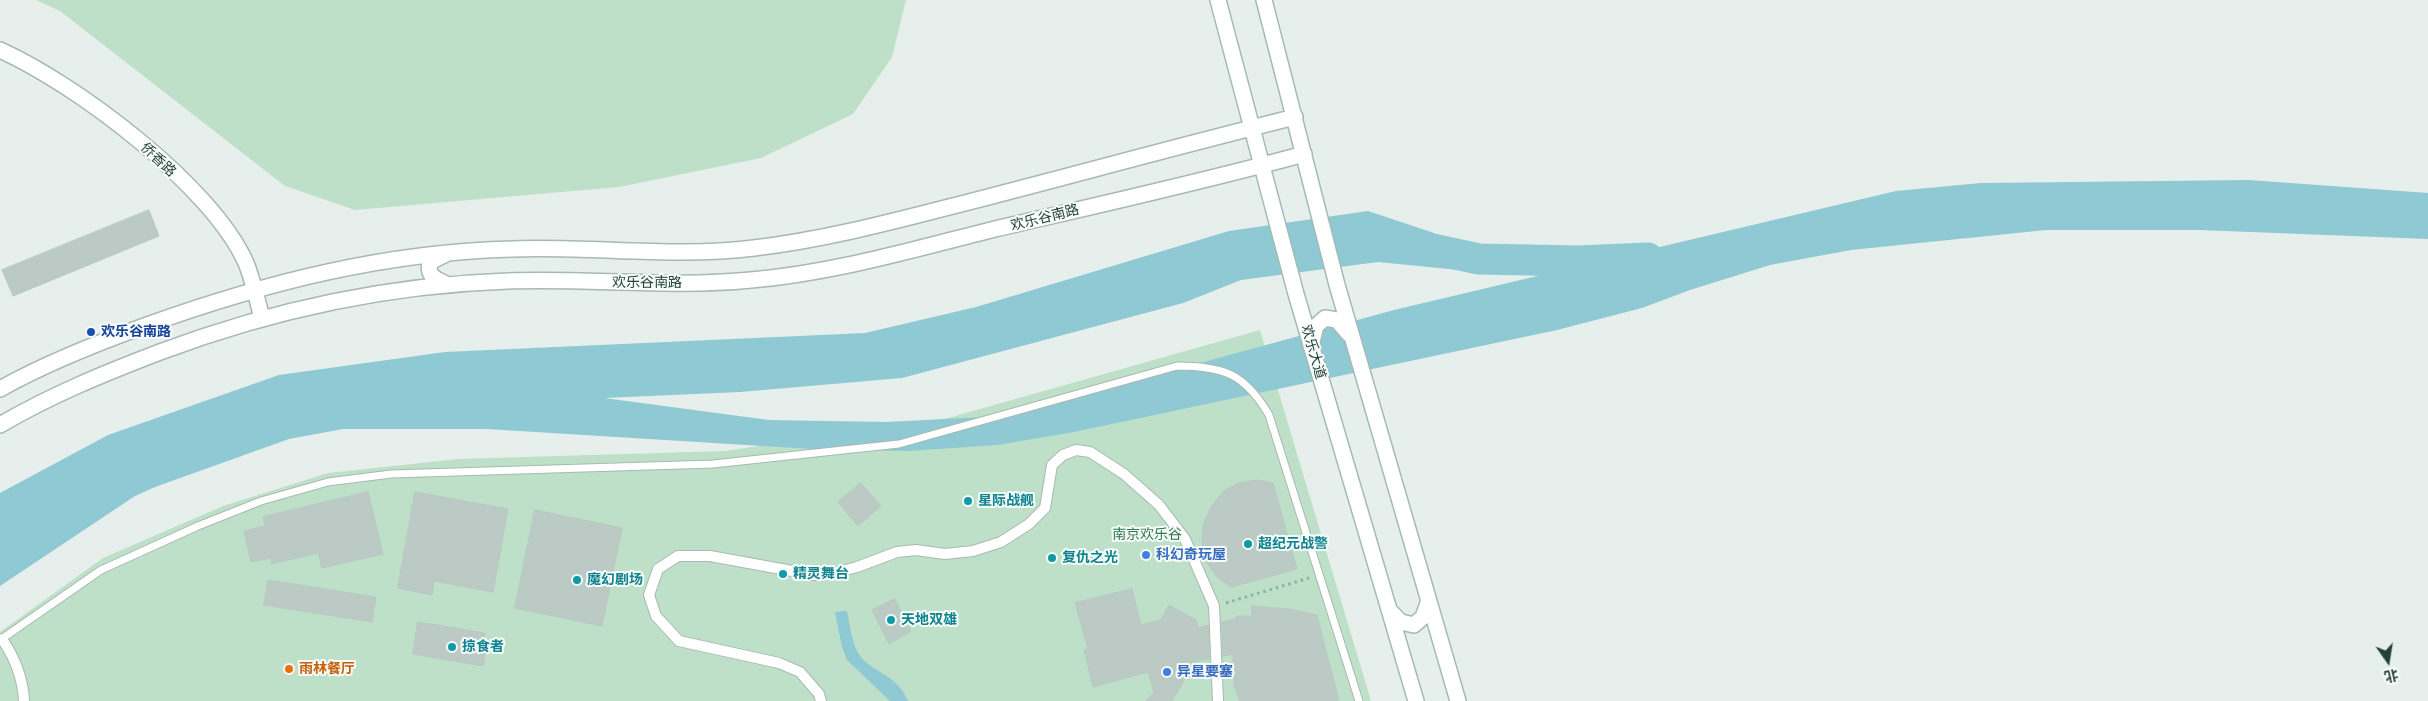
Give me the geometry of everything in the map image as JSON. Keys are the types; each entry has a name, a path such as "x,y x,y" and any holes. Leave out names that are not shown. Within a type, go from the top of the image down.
{"street":[{"name":"欢乐大道","path":"1218,0 1260,166 1296,294 1416,701"},
{"path":"1264,0 1337,285 1458,701"},
{"name":"侨香路","path":"0,50 73,92 121,126 164,164 202,202 233,241 246,263 262,318"},
{"path":"0,389 20,378 105,340 254,289 395,258 514,249 701,251 753,249 874,226 1295,117"},
{"name":"欢乐谷南路","path":"0,425 28,408 113,370 200,337 262,318 392,290 446,284 512,281 697,283 771,278 884,256 1304,154"},
{"path":"446,284 432,276 428,270 430,262 447,253"},
{"path":"1311,346 1316,326 1326,318 1337,320 1352,338"},
{"path":"821,701 819,694 800,672 779,663 678,641 656,616 649,595 658,569 678,556 710,556 814,575 834,573 857,567 897,552 916,550 945,554 973,551 1001,542 1028,524 1044,508 1052,465 1062,455 1076,450 1090,452 1124,474 1159,505 1185,539 1214,606 1218,701"},
{"path":"1389,610 1401,622 1414,625 1423,617 1428,603"},
{"path":"1,640 11,653 20,675 24,701"}],"lane":[{"path":"1,640 101,570 198,526 261,501 328,482 391,474 713,464 899,444 1177,366 1207,366 1233,375 1256,393 1269,415 1359,701"}],"path":[{"path":"1214,606 1319,575"}],"green space":[{"path":"36,0 906,0 892,57 853,114 761,158 619,187 355,210 285,186 60,11"},
{"name":"南京欢乐谷","path":"1260,330 1371,701 0,701 0,632 103,558 223,506 328,473 458,459 725,451 948,418"}],"water":[{"path":"2249,180 2428,193 2428,239 2200,230 2046,230 1851,250 1770,265 1690,290 1642,308 1557,330 1074,432 997,445 909,451 811,449 487,429 343,429 289,439 135,496 0,586 0,493 108,435 279,375 445,352 865,333 976,307 1229,231 1368,211 1479,248 1479,272 1378,262 1241,280 1183,303 902,378 740,392 604,398 769,420 887,422 985,417 1105,389 1394,310 1896,191 1981,183"},
{"path":"847,611 852,638 858,653 869,665 897,684 908,701 890,701 847,660 842,647 835,612"}],"building":[{"path":"149,210 159,236 13,296 2,270"},
{"path":"1260,480 1273,483 1297,569 1231,587 1216,576 1205,560 1202,543 1203,525 1211,507 1224,491 1238,483"},
{"path":"861,483 881,506 858,526 838,502"},
{"path":"368,492 383,554 322,568 318,553 271,564 272,558 251,562 244,531 265,526 263,517"},
{"path":"415,492 508,509 493,592 434,581 432,595 398,588"},
{"path":"535,510 622,528 602,626 515,608"},
{"path":"268,580 376,597 372,622 264,605"},
{"path":"1132,589 1141,625 1161,620 1169,605 1196,620 1198,628 1208,625 1209,659 1195,662 1172,701 1146,701 1154,692 1148,672 1093,687 1084,650 1088,649 1075,603"},
{"path":"895,599 911,631 889,644 872,610"},
{"path":"1252,606 1289,609 1317,615 1339,701 1240,701 1234,685 1233,654 1223,656 1222,622 1236,619 1236,616 1251,616"},
{"path":"418,622 485,633 482,647 486,648 483,666 413,654"}],"waterway":[{"path":"1437,250 1479,259 1578,261 1648,258"}],"place":[{"name":"欢乐谷南路","path":"91,332"},
{"name":"星际战舰","path":"968,501"},
{"name":"超纪元战警","path":"1248,544"},
{"name":"科幻奇玩屋","path":"1146,555"},
{"name":"复仇之光","path":"1052,558"},
{"name":"精灵舞台","path":"783,574"},
{"name":"魔幻剧场","path":"577,580"},
{"name":"天地双雄","path":"891,620"},
{"name":"掠食者","path":"452,647"},
{"name":"雨林餐厅","path":"289,669"},
{"name":"异星要塞","path":"1167,672"}]}
